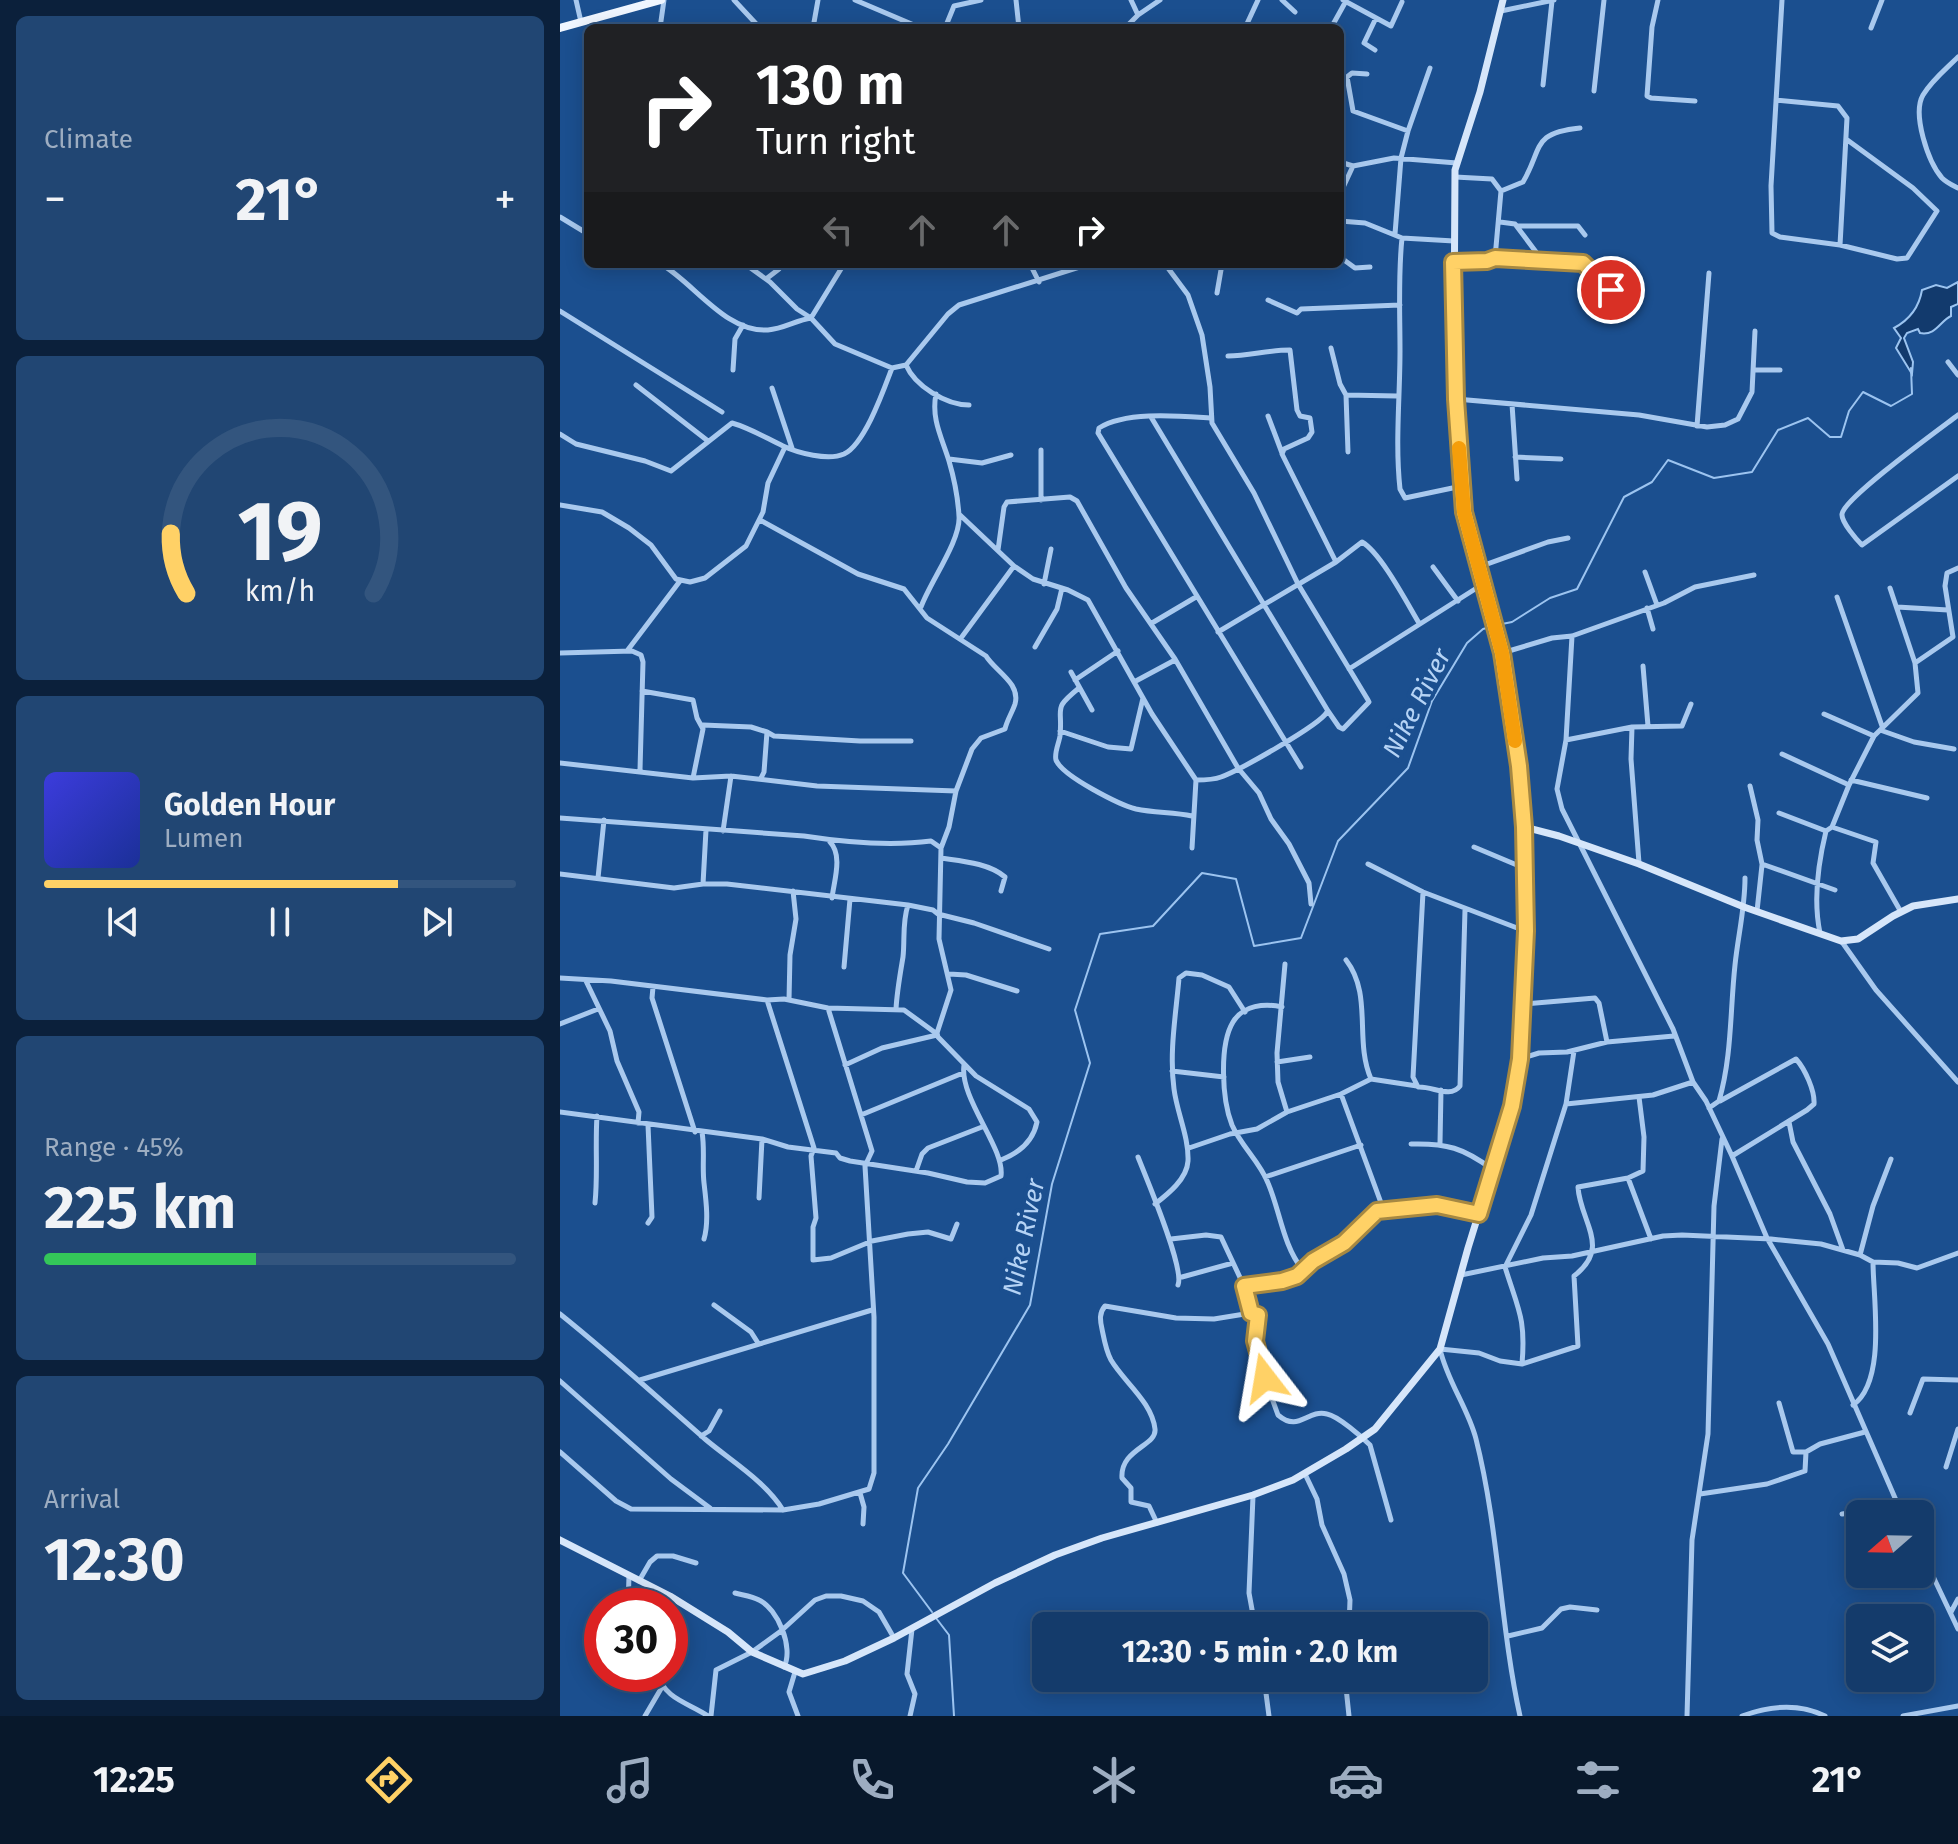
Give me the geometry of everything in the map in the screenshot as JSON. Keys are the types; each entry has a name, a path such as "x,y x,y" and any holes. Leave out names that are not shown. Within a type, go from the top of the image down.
{"main road":[{"path":"586,24 663,0"},
{"path":"560,28 584,24"}],"street":[{"path":"576,0 586,24"},
{"path":"660,24 663,0"},
{"path":"734,0 756,24"},
{"path":"814,24 818,0"},
{"path":"855,0 912,24"},
{"path":"947,24 954,6 981,0"},
{"path":"1016,0 1019,24"},
{"path":"1131,0 1136,11"},
{"path":"1128,24 1136,11 1160,0"},
{"path":"1247,24 1258,0"},
{"path":"1282,0 1295,12"},
{"path":"560,1540 670,1596 728,1632 752,1652 803,1674 845,1661 894,1638 995,1583 1055,1555 1102,1538 1253,1495 1305,1474 1375,1429 1440,1349 1512,1106 1520,1059 1524,1004 1525,868 1519,766 1501,649 1464,512 1456,399 1453,262 1457,163 1480,92 1503,0"},
{"path":"1500,12 1553,0 1543,85"},
{"path":"1594,91 1604,0"},
{"path":"1658,0 1652,27 1647,96 1695,101"},
{"path":"1782,0 1771,186 1772,233 1897,259 1907,258 1937,211 1913,188 1846,139"},
{"path":"1871,28 1882,0"},
{"path":"1333,24 1345,1 1391,26 1402,2"},
{"path":"1375,50 1364,43 1376,18"},
{"path":"1958,58 1940,73 1922,96 1918,109 1919,121 1939,175 1958,188"},
{"path":"1395,234 1401,158 1430,68"},
{"path":"1367,74 1352,73 1347,77 1353,111 1408,131"},
{"path":"1776,100 1838,106 1847,118 1840,245"},
{"path":"1501,191 1523,182 1544,138 1561,130 1580,128"},
{"path":"1344,163 1353,166 1401,158 1457,163"},
{"path":"1344,185 1353,166"},
{"path":"1455,177 1492,179 1501,191 1495,258"},
{"path":"560,217 584,230"},
{"path":"1344,221 1365,223 1402,238 1454,241"},
{"path":"1500,222 1518,226 1578,226 1585,235"},
{"path":"1518,226 1539,256 1547,261"},
{"path":"1402,238 1397,396 1399,483 1405,498 1462,486"},
{"path":"1453,262 1495,258 1583,263 1612,293"},
{"path":"1344,260 1355,268 1370,267"},
{"path":"667,268 715,309 743,325 770,330 811,318 842,268"},
{"path":"751,268 811,318 835,344 892,368 906,365 959,305 1078,268"},
{"path":"766,279 780,268"},
{"path":"1032,268 1039,282"},
{"path":"1151,417 1328,711 1343,729 1369,702 1298,584 1254,493 1210,418 1210,387 1202,335 1188,295 1168,268"},
{"path":"1217,293 1221,268"},
{"path":"1697,426 1709,273"},
{"path":"1268,300 1297,313 1301,309 1400,305"},
{"path":"560,311 722,412"},
{"path":"733,370 735,339 743,325"},
{"path":"1456,399 1639,415 1715,427 1738,419 1752,392 1755,331"},
{"path":"1331,348 1346,395 1348,452"},
{"path":"1228,356 1290,350 1297,410 1300,416 1310,418 1312,432 1308,438 1284,449 1282,454"},
{"path":"1948,362 1958,375"},
{"path":"906,365 910,375 936,394 957,405 969,405"},
{"path":"560,434 576,444 645,461 671,471 732,423 785,447 834,457 850,450 874,412 892,368"},
{"path":"1754,370 1780,370"},
{"path":"636,385 708,441"},
{"path":"772,388 793,449"},
{"path":"920,608 955,539 959,514 949,459 935,419 936,394"},
{"path":"1346,395 1397,396"},
{"path":"1512,404 1517,479"},
{"path":"1958,415 1868,486 1850,502 1842,512 1842,518 1862,545 1958,476"},
{"path":"1268,416 1282,454 1336,562"},
{"path":"1210,418 1151,417 1106,424 1099,428 1098,433 1301,767"},
{"path":"560,505 602,512 651,545 672,576 680,581 700,580 715,572 746,546 760,520 768,483 785,447"},
{"path":"1041,450 1041,500"},
{"path":"949,459 982,463 1011,455"},
{"path":"1515,457 1561,459"},
{"path":"998,550 1005,504 1009,500 1070,497 1077,501 1126,588 1175,659 1238,768 1259,793 1271,819 1289,844 1309,883 1311,904"},
{"path":"959,514 1029,577 1088,600 1143,698 1196,780 1192,848"},
{"path":"760,520 858,574 904,589 927,618 983,653 1016,693 1016,702 1005,729 981,738 972,749 956,791 941,848 939,939 951,990 937,1035"},
{"path":"1478,568 1548,542 1568,538"},
{"path":"1217,632 1336,562 1361,543 1365,543 1396,584 1419,623"},
{"path":"1044,584 1051,549"},
{"path":"961,638 1014,566"},
{"path":"1433,567 1458,601"},
{"path":"1957,647 1945,586 1947,573 1958,568"},
{"path":"1645,572 1657,605"},
{"path":"1501,649 1572,636 1657,605 1695,587 1754,575"},
{"path":"626,652 680,581"},
{"path":"1349,669 1483,584"},
{"path":"1035,647 1048,629 1062,588"},
{"path":"1820,933 1817,885 1826,831 1832,827 1850,782 1874,736 1918,693 1915,663 1890,588"},
{"path":"1152,623 1196,597"},
{"path":"1837,597 1881,729"},
{"path":"1897,607 1948,610"},
{"path":"1647,608 1653,629"},
{"path":"1572,636 1566,740 1557,797 1674,1036 1693,1082 1732,1156 1767,1238 1828,1344 1895,1500"},
{"path":"1915,663 1953,637"},
{"path":"1075,680 1118,651"},
{"path":"560,653 626,652 639,653 642,657 640,770"},
{"path":"1134,682 1161,670 1175,659"},
{"path":"1643,666 1648,726"},
{"path":"1071,672 1092,710"},
{"path":"1079,688 1063,700 1058,711 1060,731 1056,760 1070,775 1125,806 1192,816"},
{"path":"642,691 692,699 697,718 703,725 751,727 774,736 911,741"},
{"path":"1060,731 1108,747 1131,749 1143,698"},
{"path":"1566,740 1632,727 1682,726 1691,704"},
{"path":"1196,780 1219,778 1322,720 1328,711"},
{"path":"1824,714 1874,736"},
{"path":"693,778 703,725"},
{"path":"1632,727 1631,759 1639,864"},
{"path":"1881,729 1914,742 1954,749"},
{"path":"761,778 767,732"},
{"path":"1782,754 1850,782 1927,798"},
{"path":"560,763 693,778 731,776 817,786 956,791"},
{"path":"723,831 731,776"},
{"path":"1750,786 1758,820 1757,840 1762,864 1757,911"},
{"path":"1779,813 1826,831"},
{"path":"560,818 804,836 830,841 846,839 914,844 931,841 941,848"},
{"path":"598,878 604,820"},
{"path":"1524,827 1551,833 1639,864 1744,907 1841,941 1858,939 1913,906 1958,899"},
{"path":"1832,827 1876,842 1873,863 1901,912"},
{"path":"703,884 706,830"},
{"path":"830,841 837,855 832,898"},
{"path":"1474,847 1525,868"},
{"path":"941,858 1001,873 1005,877 1001,891"},
{"path":"1368,864 1465,910 1526,931"},
{"path":"1762,864 1835,890"},
{"path":"560,874 674,888 703,884 908,905 933,910 1049,949"},
{"path":"1719,1101 1728,1068 1745,878"},
{"path":"789,1000 790,955 796,919 793,891"},
{"path":"1418,1087 1414,1083 1413,1066 1423,892"},
{"path":"844,967 850,899"},
{"path":"896,1009 903,956 903,920 908,905"},
{"path":"1189,1148 1230,1134 1257,1129 1287,1112 1341,1094 1371,1079 1449,1093 1457,1091 1460,1086 1465,910"},
{"path":"1841,941 1876,990 1958,1082"},
{"path":"1346,960 1361,988 1362,1032 1371,1079"},
{"path":"1285,964 1277,1062 1278,1082 1287,1112"},
{"path":"949,974 966,975 1017,991"},
{"path":"1155,1204 1168,1194 1188,1162 1189,1148 1177,1107 1172,1071 1178,987 1182,974 1202,975 1229,987 1245,1012"},
{"path":"560,978 789,1000 828,1008 904,1010 937,1035 979,1078 1029,1109 1037,1122 1033,1137 1019,1152 1001,1160"},
{"path":"586,980 610,1031 617,1061 639,1112 638,1123"},
{"path":"653,987 652,998 705,1159 704,1184 707,1194 704,1239"},
{"path":"1524,1004 1595,998 1607,1042"},
{"path":"767,1000 814,1148 811,1156 816,1218 813,1260 831,1258 869,1243 928,1232 951,1239 957,1224"},
{"path":"1282,1007 1260,1005 1234,1019 1229,1030 1224,1077 1231,1123 1265,1177 1293,1258 1302,1269"},
{"path":"560,1452 622,1506 783,1510 819,1504 869,1489 874,1473 867,1162 872,1151 828,1008"},
{"path":"560,1024 598,1009"},
{"path":"845,1065 882,1048 937,1035"},
{"path":"1520,1059 1539,1053 1574,1051 1607,1042 1674,1036"},
{"path":"1522,1364 1525,1333 1520,1306 1505,1267 1531,1215 1566,1104 1574,1051"},
{"path":"1277,1062 1310,1057"},
{"path":"1709,1108 1796,1059 1803,1069 1815,1099 1814,1104 1732,1156"},
{"path":"560,1112 762,1139 788,1147 836,1153 840,1158 985,1183 1001,1176 1001,1160 982,1127 963,1073 964,1065"},
{"path":"1172,1071 1224,1077"},
{"path":"861,1115 963,1073"},
{"path":"1566,1104 1653,1095 1693,1082"},
{"path":"1440,1143 1441,1090"},
{"path":"1341,1094 1384,1211"},
{"path":"1440,1349 1479,1353 1500,1361 1522,1364 1578,1346 1574,1276 1590,1262 1593,1246 1578,1187 1628,1178 1643,1171 1644,1137 1639,1097"},
{"path":"595,1203 597,1116"},
{"path":"1789,1122 1793,1142 1830,1214 1843,1250"},
{"path":"648,1125 652,1217 648,1223"},
{"path":"916,1171 922,1154 928,1148 982,1127"},
{"path":"1687,1716 1692,1540 1708,1434 1713,1236 1722,1138"},
{"path":"759,1198 762,1139"},
{"path":"1411,1144 1440,1143 1462,1149 1493,1169"},
{"path":"1265,1177 1361,1145"},
{"path":"1138,1157 1161,1221 1171,1239 1182,1277 1178,1285"},
{"path":"1860,1255 1873,1206 1891,1159"},
{"path":"1628,1178 1651,1239"},
{"path":"1244,1286 1297,1276 1302,1269 1344,1243 1377,1211 1437,1205 1479,1214"},
{"path":"1171,1239 1206,1235 1221,1237 1244,1286 1251,1313"},
{"path":"1460,1275 1682,1235 1767,1238 1821,1244 1873,1262 1917,1268 1958,1253"},
{"path":"1853,1405 1861,1400 1874,1359 1877,1318 1873,1262"},
{"path":"1182,1277 1233,1263"},
{"path":"714,1305 751,1332 758,1343"},
{"path":"1157,1524 1149,1506 1131,1502 1131,1488 1121,1473 1129,1455 1147,1443 1155,1435 1155,1430 1149,1411 1109,1357 1100,1312 1105,1306 1176,1318 1258,1315 1256,1354 1278,1415 1294,1423 1326,1413 1363,1438 1370,1445 1391,1520"},
{"path":"640,1380 872,1310"},
{"path":"560,1314 765,1488 783,1510"},
{"path":"1440,1349 1444,1366 1475,1436 1498,1562 1520,1716"},
{"path":"1910,1413 1923,1379 1958,1380"},
{"path":"560,1381 671,1479 711,1508"},
{"path":"1779,1403 1793,1452 1806,1452 1820,1444 1865,1432"},
{"path":"701,1436 709,1431 720,1411"},
{"path":"1946,1467 1958,1429"},
{"path":"1700,1494 1767,1484 1805,1471 1806,1452"},
{"path":"1305,1474 1317,1499 1322,1525 1344,1574 1350,1612"},
{"path":"860,1493 864,1507 863,1524"},
{"path":"1252,1612 1249,1593 1253,1495"},
{"path":"1842,1514 1846,1513"},
{"path":"639,1582 657,1556 673,1556 696,1563"},
{"path":"629,1576 629,1588"},
{"path":"1934,1579 1958,1629"},
{"path":"735,1593 760,1600 769,1607 788,1654 784,1667"},
{"path":"666,1692 709,1716 716,1670 752,1652 815,1600 826,1596 863,1601 879,1612 894,1638"},
{"path":"1950,1613 1958,1599"},
{"path":"1508,1636 1542,1628 1561,1609 1597,1610"},
{"path":"910,1716 915,1694 907,1674 915,1627"},
{"path":"795,1672 789,1692 798,1716"},
{"path":"645,1716 659,1692"},
{"path":"1266,1692 1269,1716"},
{"path":"1346,1692 1349,1716"},
{"path":"1903,1716 1958,1706"},
{"path":"1742,1716 1760,1709 1803,1708 1825,1716"}],"water":[{"path":"1958,282 1958,304 1951,307 1951,316 1930,332 1920,333 1918,329 1907,333 1904,338 1913,362 1912,374 1896,348 1901,338 1894,328 1912,313 1922,290 1936,285 1947,288"}],"waterway":[{"name":"Nike River","path":"1497,625 1512,622 1550,598 1577,589 1624,497 1652,482 1668,460 1714,478 1752,472 1778,430 1808,418 1830,437 1841,437 1849,411 1863,392 1891,406 1912,394 1911,368"},
{"name":"Nike River","path":"932,1612 903,1573 918,1488 948,1444 1030,1305 1052,1184 1090,1063 1075,1010 1100,934 1153,926 1202,873 1236,879 1254,946 1301,938 1338,841 1408,768 1432,701 1467,643 1490,627"},
{"name":"Nike River","path":"936,1618 949,1635 954,1716"}],"slow traffic":[{"path":"1459,448 1464,512 1502,653 1515,741"}],"route":[{"path":"1265,1378 1256,1354 1258,1315 1257,1312 1251,1313 1244,1286 1297,1276 1313,1261 1344,1243 1377,1211 1437,1205 1479,1214 1507,1125 1516,1083 1524,1004 1524,827 1519,766 1502,653 1464,512 1456,399 1453,262 1495,258 1583,263 1611,290"}]}
